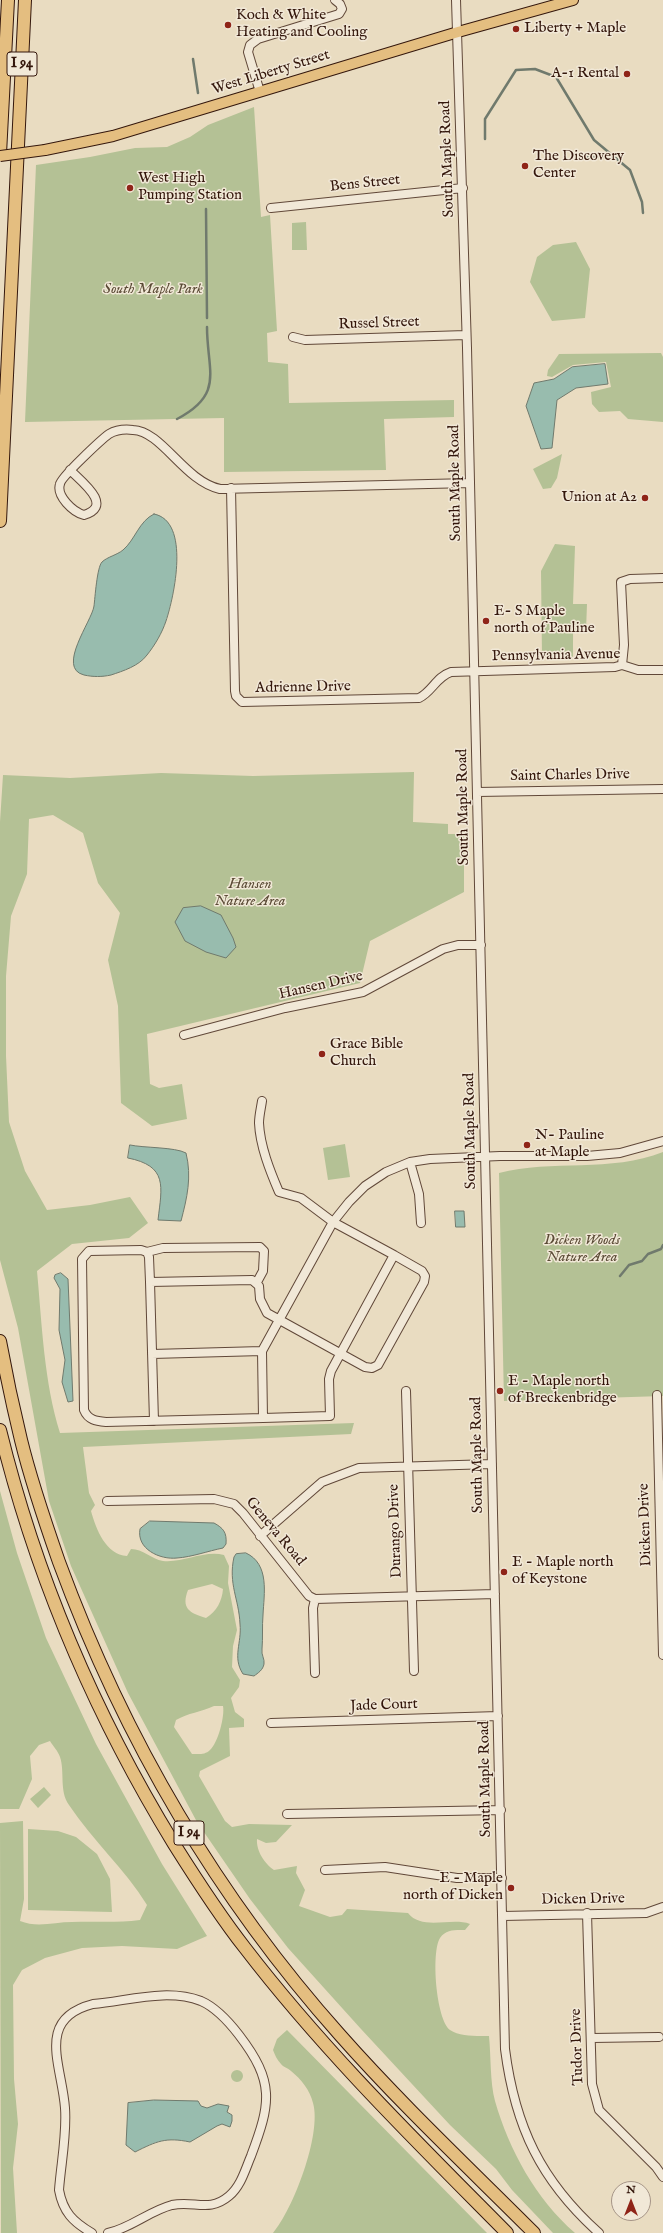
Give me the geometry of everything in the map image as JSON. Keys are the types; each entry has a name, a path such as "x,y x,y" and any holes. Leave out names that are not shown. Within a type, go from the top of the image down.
{"highway":[{"name":"I 94","path":"0,155 8,0"},
{"name":"I 94","path":"0,521 26,0"},
{"name":"I 94","path":"0,1341 21,1441 46,1525 77,1609 134,1737 180,1820 254,1929 339,2035 534,2233"},
{"name":"I 94","path":"0,1430 14,1486 38,1560 82,1671 96,1703 131,1769 187,1864 242,1946 351,2074 507,2233"}],"main road":[{"name":"West Liberty Street","path":"0,155 45,150 113,136 458,32 573,0"}],"street":[{"path":"260,92 248,52 250,44 258,39 339,14 342,9 340,4 335,0"},
{"name":"South Maple Road","path":"456,0 463,188 506,2049 516,2108 527,2139 544,2171 569,2203 599,2233"},
{"name":"Bens Street","path":"271,208 463,188"},
{"name":"Russel Street","path":"293,337 305,340 466,335"},
{"path":"70,470 96,498 97,505 90,513 84,515 78,513 61,495 60,483 70,470 110,434 121,430 142,431 151,436 202,482 220,489 470,483"},
{"name":"Adrienne Drive","path":"231,488 235,691 238,700 247,703 411,700 425,695 446,674 474,672"},
{"path":"622,665 624,645 621,582 630,579 663,578"},
{"name":"Pennsylvania Avenue","path":"474,672 615,667 622,665 638,670 663,670"},
{"name":"Saint Charles Drive","path":"477,792 663,789"},
{"name":"Hansen Drive","path":"184,1035 286,1008 363,992 443,949 458,946 481,945"},
{"path":"262,1101 259,1123 268,1164 279,1192 301,1198 333,1222 394,1255 422,1271 425,1276 424,1282 378,1365 372,1368 365,1367 341,1354 267,1313 260,1299 259,1286 257,1282 264,1266 264,1251 260,1247 163,1248 147,1252 141,1250 89,1251 82,1259 84,1410 92,1420 154,1421 330,1416 329,1379 341,1354 394,1255"},
{"path":"263,1418 262,1351 333,1222 349,1202 365,1186 386,1172 410,1162 430,1159 486,1156 587,1156 620,1153 663,1141"},
{"path":"410,1162 419,1194 421,1223"},
{"path":"147,1252 149,1257 154,1421"},
{"path":"150,1282 248,1279 257,1282"},
{"path":"152,1354 262,1351"},
{"name":"Durango Drive","path":"406,1391 414,1671"},
{"name":"Dicken Drive","path":"657,1395 663,1655"},
{"path":"260,1536 322,1482 360,1468 492,1464"},
{"name":"Geneva Road","path":"107,1501 204,1499 225,1501 234,1504 243,1513 309,1596 315,1600"},
{"path":"315,1673 313,1608 315,1600 495,1594"},
{"name":"Jade Court","path":"271,1724 498,1716"},
{"path":"287,1814 501,1810"},
{"path":"324,1870 385,1867 457,1878 502,1878"},
{"name":"Dicken Drive","path":"503,1916 646,1912 663,1907"},
{"name":"Tudor Drive","path":"588,1913 592,2084 600,2110 656,2167 663,2177"},
{"path":"92,2233 77,2224 68,2215 61,2203 59,2190 65,2109 55,2046 57,2032 61,2022 76,2010 93,2004 172,1995 187,1997 203,2002 217,2011 238,2033 256,2059 265,2084 267,2097 264,2123 241,2182 231,2195 221,2202 211,2206 173,2205 156,2210 118,2231 108,2233"},
{"path":"592,2038 659,2037"}],"green space":[{"name":"South Maple Park","path":"254,107 261,217 270,215 277,331 267,333 268,362 288,364 289,403 454,400 454,417 384,419 386,470 224,472 224,418 25,422 36,165 90,157 135,148 167,147 190,137 208,125"},
{"path":"306,222 307,250 292,250 292,223"},
{"path":"576,242 590,269 585,318 552,321 530,282 537,257 553,245"},
{"path":"661,353 663,357 663,422 628,419 620,411 599,412 592,404 591,392 611,387 606,362 573,365 552,377 547,376 548,370 559,354"},
{"path":"562,454 557,478 551,488 543,489 533,469"},
{"path":"555,544 575,546 573,604 587,604 586,631 573,632 573,657 542,657 541,571"},
{"name":"Hansen Nature Area","path":"414,772 413,822 448,824 448,834 464,834 464,892 370,941 360,983 147,1034 150,1084 159,1088 182,1084 187,1119 152,1126 121,1103 118,1006 108,960 120,913 98,883 83,833 53,815 29,819 27,874 11,916 6,976 6,1056 9,1122 25,1171 47,1210 90,1205 130,1197 148,1223 129,1238 72,1244 37,1271 44,1353 50,1394 60,1433 354,1423 351,1434 83,1447 89,1493 95,1505 91,1511 103,1540 113,1551 120,1555 127,1556 131,1549 135,1549 159,1560 171,1561 209,1554 224,1555 229,1566 228,1583 237,1630 233,1646 232,1667 240,1680 239,1687 231,1698 235,1712 244,1719 244,1727 229,1728 230,1756 200,1771 199,1776 225,1821 232,1827 249,1824 292,1825 276,1842 266,1843 257,1839 257,1844 262,1857 274,1870 297,1866 296,1873 305,1890 299,1906 330,1917 342,1915 347,1909 408,1913 414,1918 429,1923 462,1922 470,1924 465,1930 451,1931 442,1935 437,1946 436,1985 441,2013 445,2023 450,2030 454,2032 469,2036 489,2036 493,2094 508,2138 536,2189 561,2220 575,2233 553,2233 512,2190 496,2169 450,2125 361,2029 288,1948 250,1899 197,1822 128,1693 71,1566 49,1501 18,1328 0,1260 0,822 3,775 70,778 161,773 253,776","holes":["212,1584 223,1589 220,1602 216,1609 206,1618 191,1612 185,1601 188,1590","214,1706 223,1706 223,1716 216,1742 206,1753 192,1754 174,1727 176,1720"]},
{"path":"345,1144 350,1177 328,1180 323,1148"},
{"name":"Dicken Woods Nature Area","path":"663,1152 663,1396 504,1401 499,1173 540,1167 623,1162"},
{"path":"0,1491 17,1553 46,1638 96,1744 162,1864 207,1936 177,1949 122,1946 82,1948 45,1958 22,1970 13,1985 14,2079 18,2124 13,2168 17,2233 1,2233 0,1823 23,1821 24,1899 20,1921 39,1924 140,1920 147,1905 129,1879 78,1818 66,1800 63,1788 60,1757 50,1741 39,1745 30,1756 32,1779 19,1809 0,1809"},
{"path":"44,1787 51,1795 38,1808 30,1799"},
{"path":"28,1829 58,1831 76,1837 97,1854 110,1879 112,1912 28,1910"},
{"path":"287,2030 487,2233 273,2233 289,2207 304,2171 310,2152 315,2117 312,2098 305,2085 290,2070 283,2066 273,2050 277,2039"},
{"path":"235,2070 239,2070 243,2076 239,2082 235,2082 231,2078 231,2074"}],"shaded area":[{"path":"605,364 608,384 576,388 557,400 552,448 541,449 526,406 534,383 554,379 572,367"},
{"path":"154,514 165,520 173,530 176,545 177,561 173,595 166,621 155,643 144,659 140,662 121,672 108,676 84,675 76,671 73,663 74,654 92,613 100,565 104,560 123,550 145,521"},
{"path":"201,906 221,915 233,938 236,947 226,958 206,952 185,941 175,922 183,908"},
{"path":"130,1145 175,1150 186,1153 189,1179 187,1196 181,1221 158,1220 161,1197 160,1179 150,1166 128,1158"},
{"path":"455,1211 464,1211 465,1227 456,1227"},
{"path":"61,1273 68,1279 73,1401 68,1402 62,1382 65,1360 59,1330 60,1289 54,1278 55,1275"},
{"path":"150,1521 214,1523 224,1531 226,1536 226,1544 223,1548 188,1556 177,1558 163,1557 151,1552 142,1542 140,1529"},
{"path":"246,1553 254,1558 259,1564 264,1580 262,1651 264,1664 261,1670 254,1676 243,1674 238,1662 240,1624 232,1575 234,1557 236,1554"},
{"path":"154,2100 198,2101 201,2106 207,2108 218,2104 229,2106 227,2112 232,2115 232,2121 230,2127 222,2124 190,2142 174,2140 162,2141 135,2152 126,2145 128,2103"}],"waterway":[{"path":"193,59 198,93"},
{"path":"485,139 485,119 516,70 535,69 556,77 594,140 630,170 642,202 643,213"},
{"path":"587,157 614,157"},
{"path":"206,209 207,318"},
{"path":"177,419 192,410 202,400 208,391 210,369 207,327"},
{"path":"620,1276 629,1265 642,1261 648,1254 661,1249 663,1245"}],"place":[{"name":"Koch & White Heating and Cooling","path":"228,25"},
{"name":"Liberty + Maple","path":"516,29"},
{"name":"A-1 Rental","path":"627,74"},
{"name":"The Discovery Center","path":"525,166"},
{"name":"West High Pumping Station","path":"130,188"},
{"name":"Union at A2","path":"645,498"},
{"name":"E- S Maple north of Pauline","path":"486,621"},
{"name":"Grace Bible Church","path":"322,1054"},
{"name":"N- Pauline at Maple","path":"527,1145"},
{"name":"E - Maple north of Breckenbridge","path":"500,1391"},
{"name":"E - Maple north of Keystone","path":"504,1572"},
{"name":"E - Maple north of Dicken","path":"511,1888"}]}
